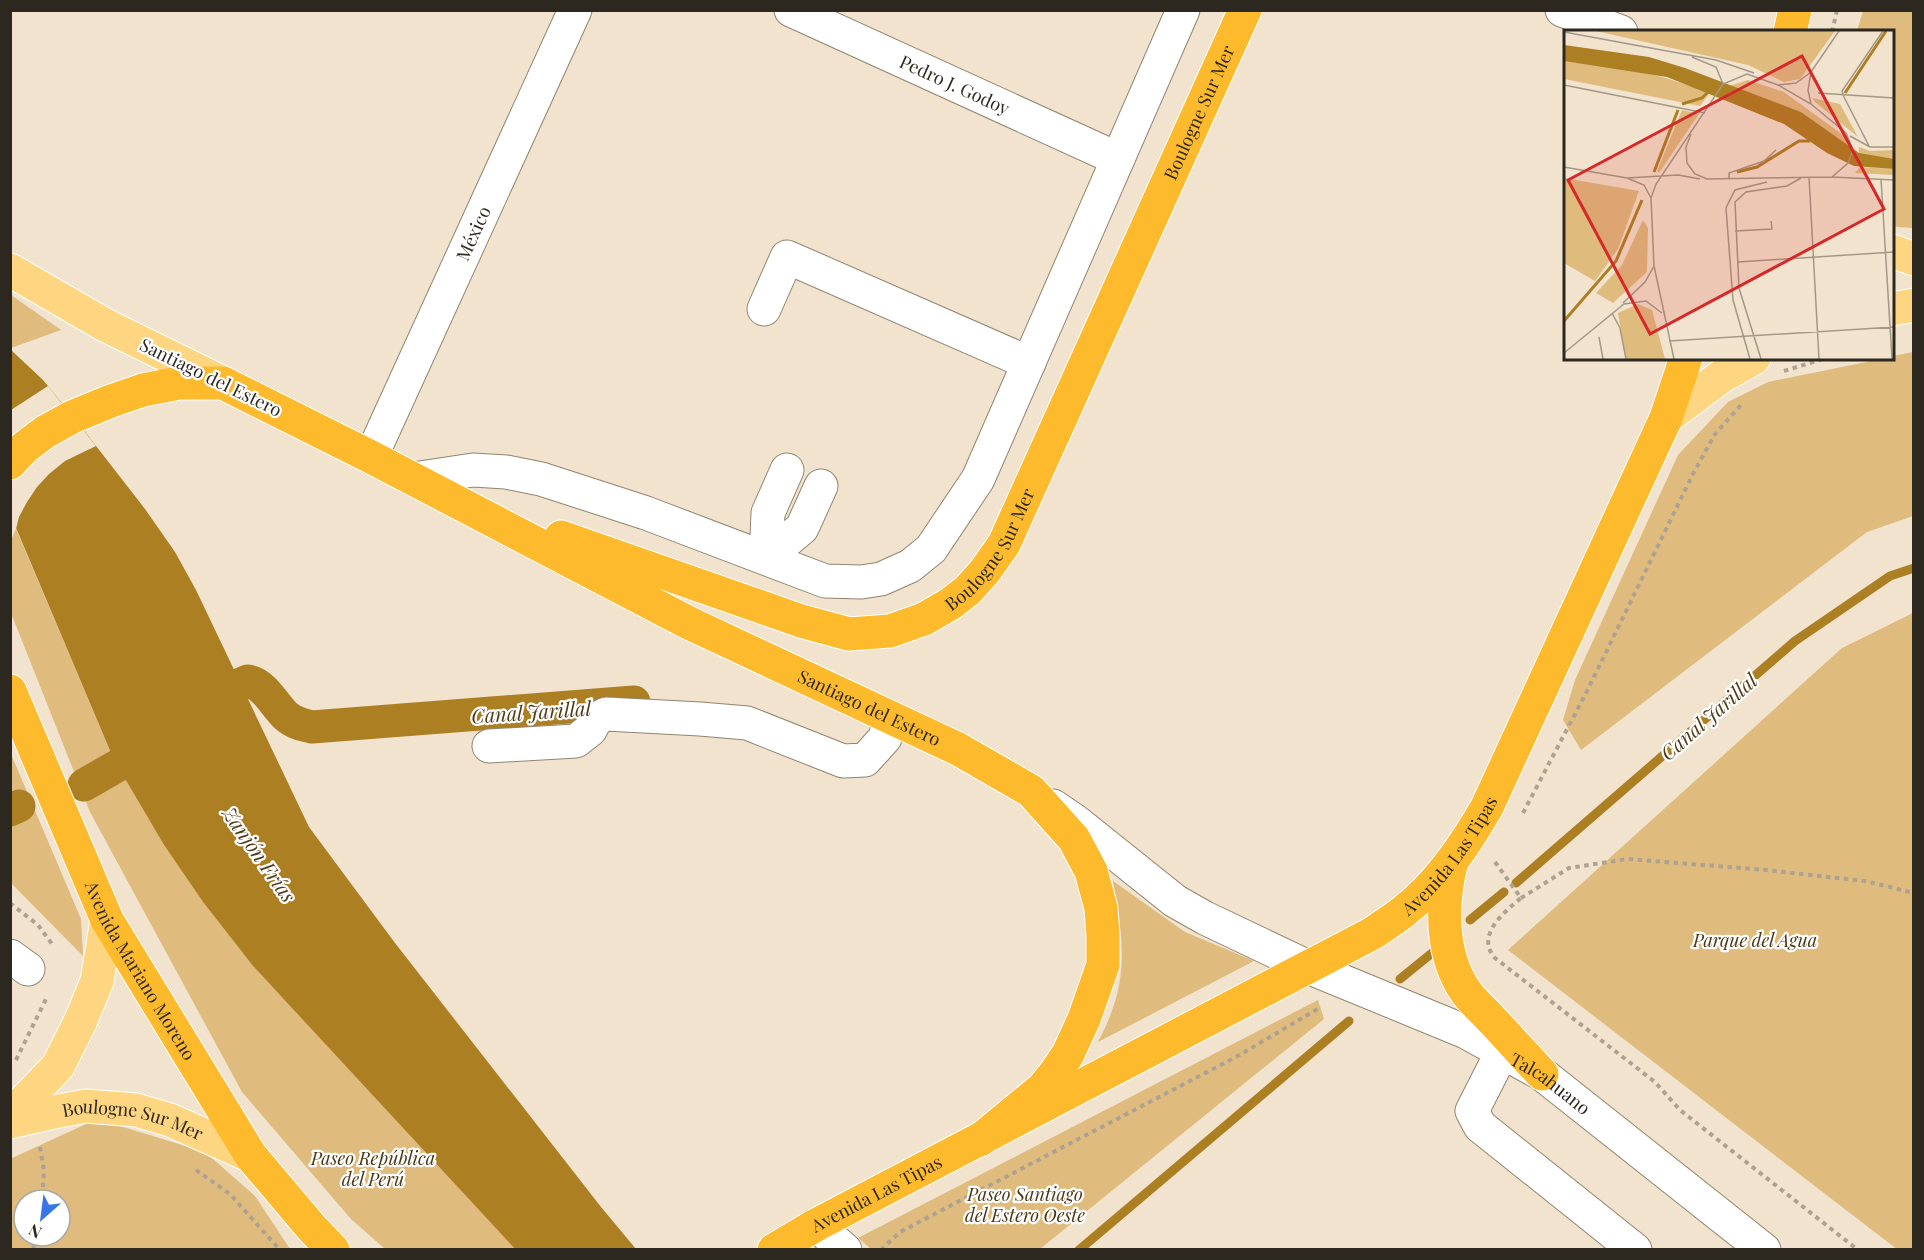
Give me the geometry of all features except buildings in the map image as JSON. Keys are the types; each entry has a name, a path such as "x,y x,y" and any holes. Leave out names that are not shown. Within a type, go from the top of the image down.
{"highway":[{"name":"Boulogne Sur Mer","path":"451,498 801,621 849,634 890,631 924,619 950,604 968,590 1004,544 1245,10"},
{"path":"1790,30 1795,10"},
{"name":"Avenida Las Tipas","path":"774,1250 816,1225 1373,933 1404,911 1452,861 1487,807 1666,418 1685,360"},
{"path":"10,463 34,440 72,417 143,390 179,383 223,384"},
{"name":"Santiago del Estero","path":"223,384 451,498 689,623 958,749 1031,791"},
{"name":"Avenida Mariano Moreno","path":"10,691 107,920 251,1156 324,1242"},
{"name":"Avenida Las Tipas","path":"980,1140 1042,1088 1056,1072 1068,1054 1084,1019 1103,965 1101,908 1091,871 1074,839 1031,791"},
{"path":"1452,861 1444,892 1444,909 1449,949 1455,972 1466,992 1542,1074"}],"main road":[{"path":"1894,251 1914,259"},
{"name":"Santiago del Estero","path":"10,270 105,325 223,384"},
{"path":"1894,309 1914,305"},
{"path":"1666,418 1722,376 1750,360"},
{"path":"15,1113 58,1066 81,1020 97,981 107,920"},
{"name":"Boulogne Sur Mer","path":"15,1113 86,1106 136,1110 170,1120 251,1156"}],"street":[{"name":"México","path":"371,457 575,10"},
{"name":"Pedro J. Godoy","path":"790,10 1118,159"},
{"path":"413,479 473,470 506,472 541,479 646,513 825,581 861,582 881,579 910,566 931,549 978,479 1183,10"},
{"path":"1562,10 1616,30"},
{"path":"764,309 787,257 1029,363"},
{"path":"766,558 768,513 787,470"},
{"path":"766,558 802,528 821,486"},
{"path":"489,746 576,741 590,730 596,719 606,714 747,723 843,761 865,760 885,738 890,718"},
{"name":"Santiago del Estero","path":"1031,791 1075,821 1176,901 1215,923 1308,967"},
{"name":"Talcahuano","path":"1308,967 1466,1032 1542,1074 1764,1250"},
{"path":"1502,1052 1472,1111 1480,1126 1635,1250"},
{"path":"816,1225 845,1250"}],"path":[{"path":"1832,30 1837,10"},
{"path":"1784,372 1820,360"},
{"path":"1520,818 1586,693 1694,472 1715,434 1746,400"},
{"path":"1487,868 1495,862 1500,853"},
{"path":"1858,1250 1680,1110 1655,1082 1495,958 1487,944 1492,928 1499,917 1521,898 1569,868 1628,860 1766,870 1865,881 1914,893"},
{"path":"1495,862 1521,898"},
{"path":"10,903 38,925 55,949"},
{"path":"881,1250 900,1232 1236,1057 1306,1017 1353,986"},
{"path":"15,1113 11,1071 48,996"},
{"path":"30,1149 40,1145 44,1171 43,1188"},
{"path":"195,1169 230,1194 280,1250"}],"green space":[{"path":"1863,11 1913,11 1913,228 1894,225 1894,30 1857,30"},
{"path":"11,295 61,330 11,348"},
{"path":"1913,352 1913,516 1867,532 1581,750 1563,720 1575,680 1678,455 1728,402 1768,382 1876,360 1894,360 1894,356"},
{"name":"Paseo República del Perú","path":"16,529 114,760 164,845 203,902 253,966 515,1249 385,1249 351,1219 242,1092 90,812 11,613 10,542"},
{"name":"Parque del Agua","path":"1913,613 1914,1249 1898,1250 1508,950 1842,648"},
{"path":"11,754 81,919 83,956 11,883"},
{"path":"1113,881 1185,932 1254,961 1098,1042 1115,1001 1122,963 1120,925"},
{"name":"Paseo Santiago del Estero Oeste","path":"1318,1000 1324,1019 1040,1249 871,1249 858,1238"},
{"path":"97,1119 205,1152 255,1196 290,1249 11,1249 10,1159"}],"water":[{"name":"Zanjón Frías","path":"10,349 43,380 79,424 175,552 196,590 309,827 395,943 636,1249 515,1249 253,966 203,902 164,845 114,760 11,516"}],"pier":[{"path":"48,386 96,446 65,461 49,474 27,502 16,529 10,516 11,410"}],"waterway":[{"name":"Canal Jarillal","path":"1516,883 1795,641 1890,576 1914,568"},
{"name":"Canal Jarillal","path":"241,684 248,681 259,686 289,718 312,727 634,702"},
{"name":"Canal Jarillal","path":"84,785 117,766"},
{"name":"Canal Jarillal","path":"10,810 19,806"},
{"name":"Canal Jarillal","path":"1470,920 1504,892"},
{"name":"Canal Jarillal","path":"1400,979 1432,953"},
{"path":"1079,1250 1349,1021"}]}
